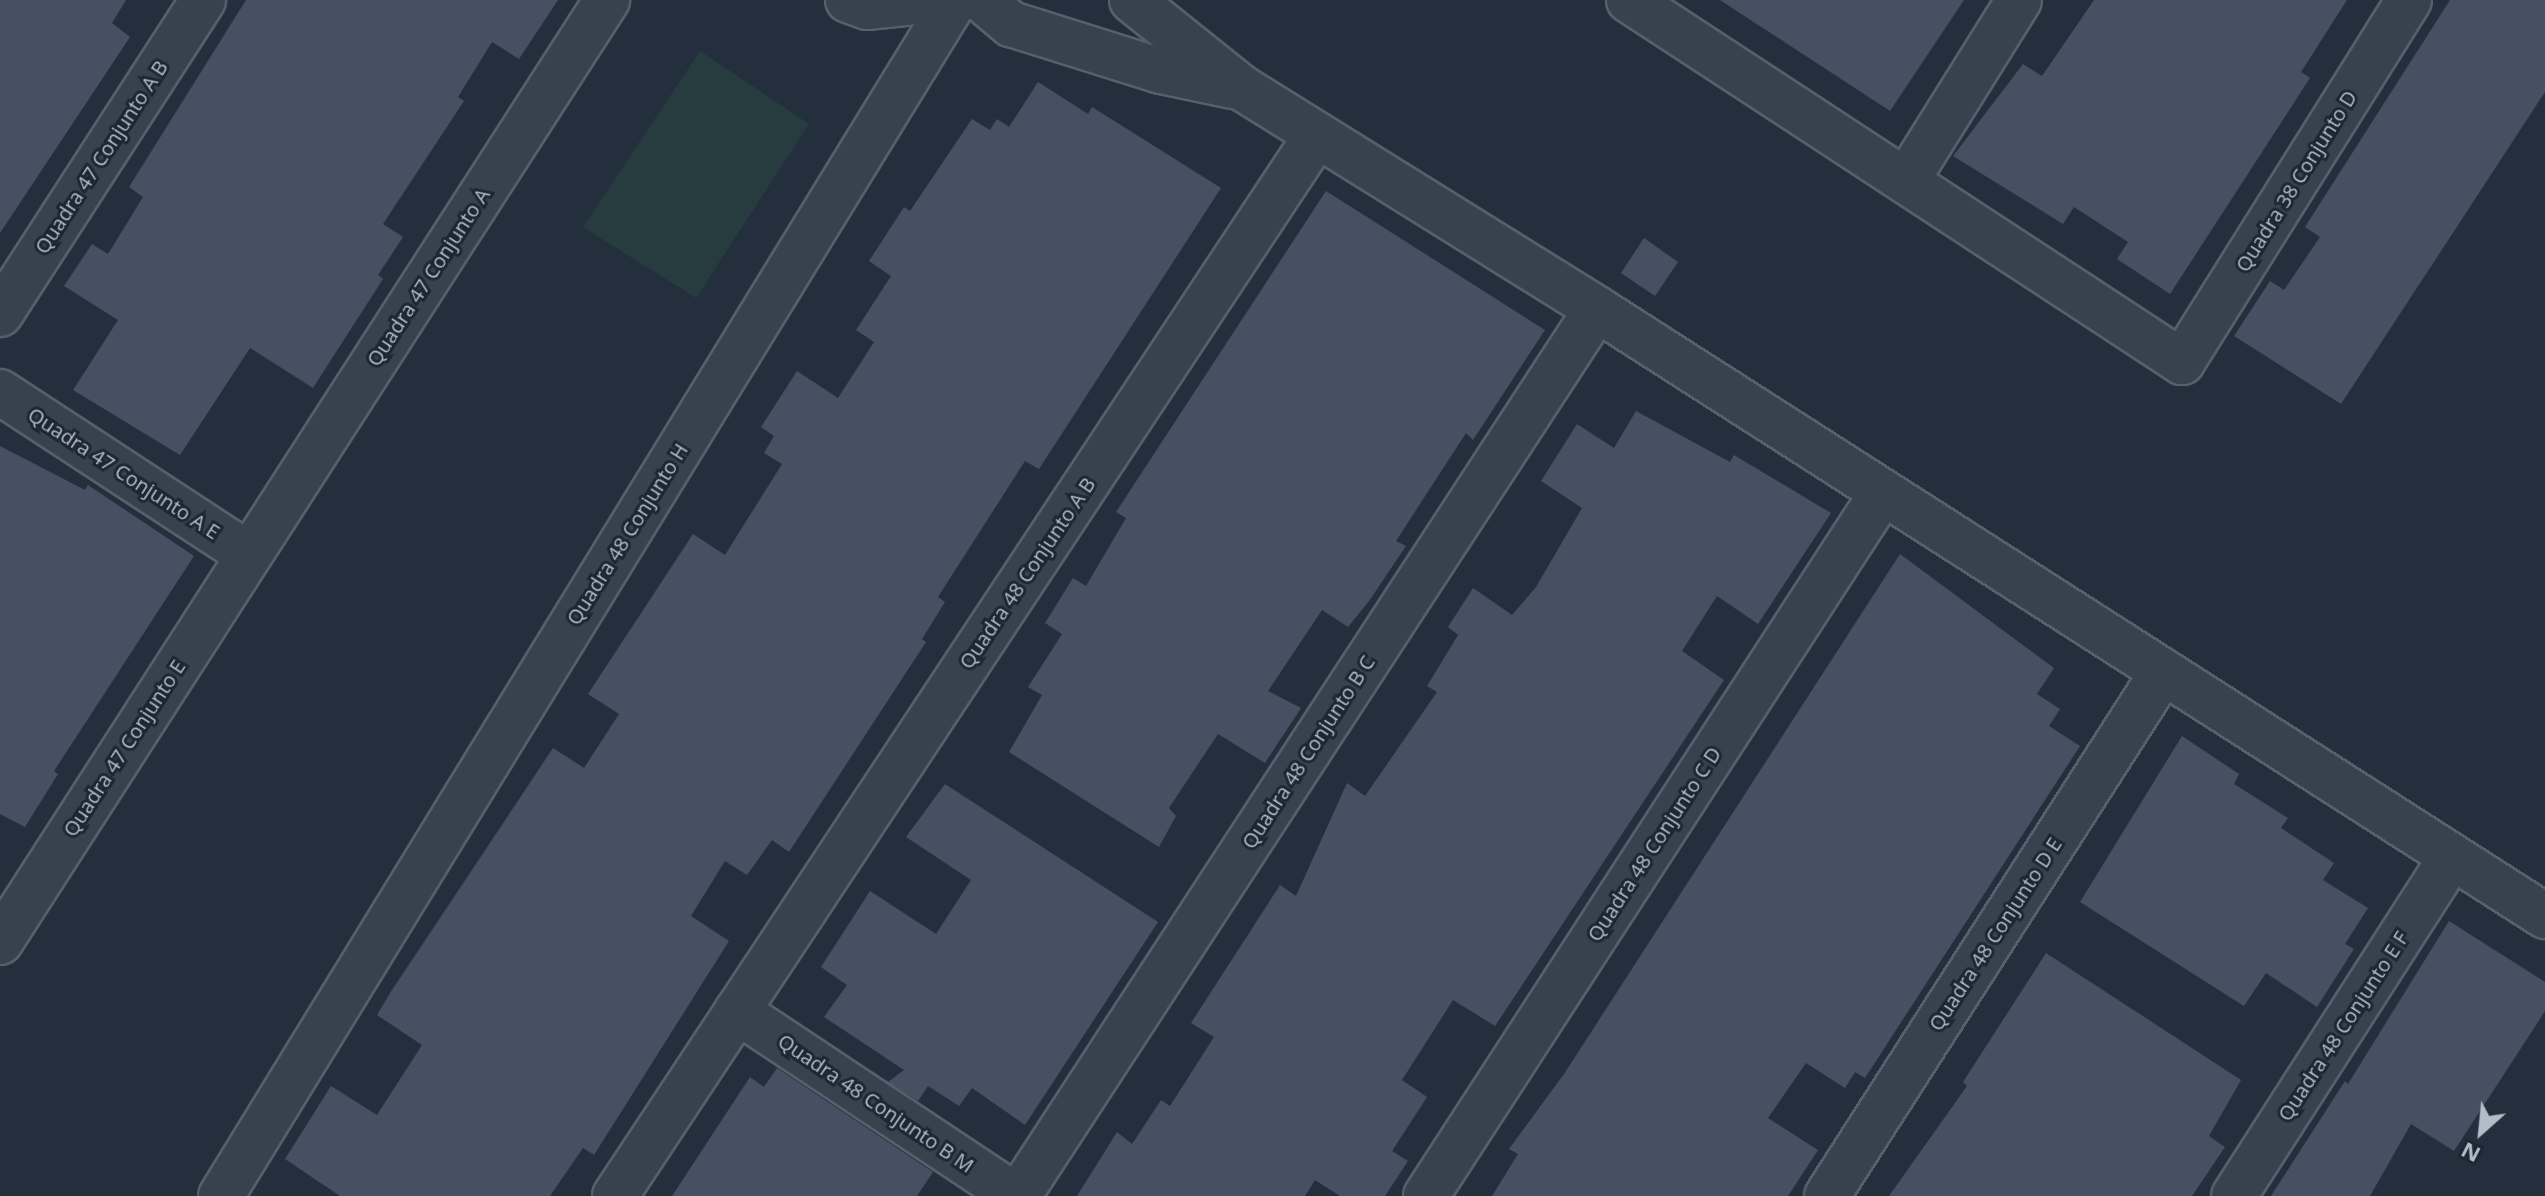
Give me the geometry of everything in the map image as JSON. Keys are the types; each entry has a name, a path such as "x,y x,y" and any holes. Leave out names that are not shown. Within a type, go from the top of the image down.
{"street":[{"name":"Quadra 47 Conjunto A B","path":"0,314 203,0"},
{"name":"Quadra 47 Conjunto A","path":"248,554 607,0"},
{"path":"848,0 867,7 934,0"},
{"name":"Quadra 48 Conjunto H","path":"221,1196 955,0"},
{"path":"982,0 1011,24 1161,71 1242,88"},
{"path":"1132,0 1242,88 1597,309 2545,916"},
{"path":"1629,0 1906,181 2019,0"},
{"name":"Quadra 38 Conjunto D","path":"1906,181 2182,362 2409,0"},
{"name":"Quadra 48 Conjunto A B","path":"615,1196 1317,135"},
{"name":"Quadra 48 Conjunto B C","path":"1017,1196 1597,309"},
{"name":"Quadra 47 Conjunto A E","path":"0,392 248,554"},
{"name":"Quadra 48 Conjunto C D","path":"1426,1196 1883,492"},
{"name":"Quadra 47 Conjunto E","path":"0,942 248,554"},
{"name":"Quadra 48 Conjunto D E","path":"1827,1196 2163,672"},
{"name":"Quadra 48 Conjunto E F","path":"2234,1196 2452,857"},
{"name":"Quadra 48 Conjunto B M","path":"737,1011 1017,1196"}],"green space":[{"path":"700,51 809,124 696,298 583,227"}],"building":[{"path":"0,0 126,0 112,23 130,37 0,233"},
{"path":"246,0 558,0 519,59 492,42 458,97 464,101 383,224 403,237 378,275 383,279 313,388 250,348 180,455 73,390 118,320 64,286 92,244 108,254 143,197 129,187"},
{"path":"1720,0 1964,0 1890,111"},
{"path":"2094,0 2347,0 2301,72 2310,78 2170,294 2117,259 2128,242 2074,207 2063,224 1953,156 2023,64 2042,76"},
{"path":"2450,0 2545,0 2545,92 2341,404 2234,336 2270,281 2284,290 2320,237 2305,227"},
{"path":"1038,82 1088,114 1092,107 1221,188 1039,469 1025,461 938,597 945,602 922,639 926,642 789,852 772,840 747,875 725,861 691,916 729,941 594,1155 583,1148 550,1196 340,1196 285,1159 331,1086 377,1115 422,1045 377,1015 390,993 553,748 584,768 619,714 588,694 693,534 725,555 782,464 764,453 774,436 761,427 797,371 838,398 874,342 856,330 891,276 869,261 904,207 910,211 972,119 990,130 997,119 1009,127"},
{"path":"1326,191 1545,330 1473,440 1466,433 1396,541 1406,546 1369,601 1348,627 1322,610 1268,691 1301,708 1265,763 1218,734 1169,808 1176,816 1159,847 1009,752 1042,695 1028,687 1062,634 1045,623 1073,578 1086,586 1126,518 1116,512"},
{"path":"1644,238 1678,262 1655,296 1621,273"},
{"path":"1636,411 1730,462 1734,455 1831,513 1758,624 1717,596 1682,651 1724,680 1495,1026 1453,1000 1402,1080 1427,1097 1392,1151 1408,1161 1385,1196 1340,1196 1315,1180 1305,1196 1077,1196 1117,1132 1132,1144 1161,1100 1170,1106 1214,1037 1191,1023 1280,885 1296,896 1347,783 1365,796 1437,692 1427,686 1458,635 1448,627 1473,588 1512,615 1536,587 1582,508 1541,481 1577,424 1614,448"},
{"path":"0,446 85,490 88,485 194,556 54,771 58,774 25,827 0,814"},
{"path":"1900,554 2054,668 2037,694 2060,709 2049,726 2080,746 1865,1078 1855,1072 1845,1088 1806,1063 1768,1118 1818,1150 1788,1196 1492,1196 1518,1154 1509,1149 1564,1074"},
{"path":"2182,736 2239,774 2234,784 2288,818 2281,828 2334,863 2323,880 2368,908 2345,944 2354,949 2317,1007 2266,973 2244,1006 2080,902"},
{"path":"945,784 1158,922 1025,1125 972,1088 959,1106 928,1086 918,1101 888,1082 904,1070 824,1017 847,985 821,967 870,891 936,934 971,880 906,837"},
{"path":"2449,921 2545,982 2545,1011 2525,1042 2454,1151 2411,1124 2370,1196 2271,1196 2345,1081 2348,1084"},
{"path":"2046,953 2241,1080 2209,1136 2225,1147 2192,1196 1889,1196 1967,1086 1963,1082"},
{"path":"777,1068 933,1172 917,1196 672,1196 750,1077 764,1087"}]}
